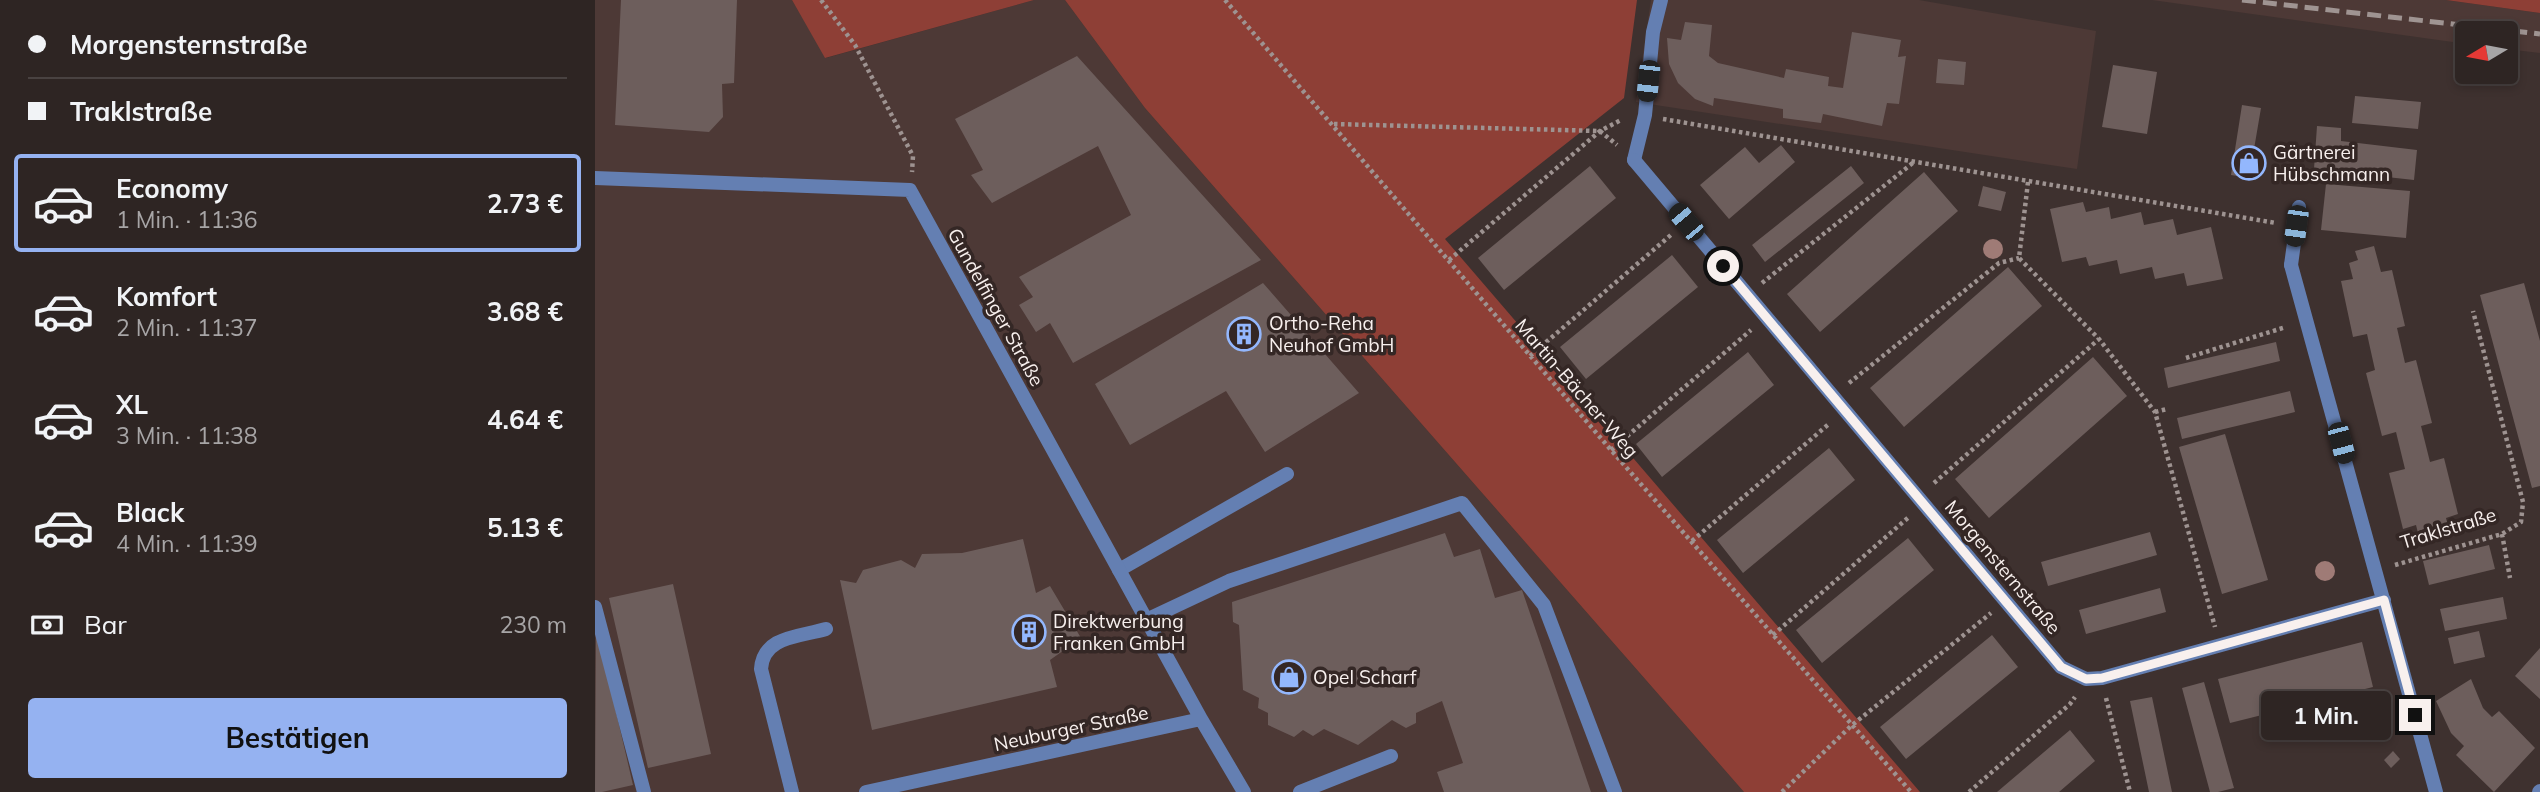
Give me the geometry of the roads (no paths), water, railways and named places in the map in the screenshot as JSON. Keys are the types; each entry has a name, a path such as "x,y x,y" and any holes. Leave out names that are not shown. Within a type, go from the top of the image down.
{"street":[{"name":"Morgensternstraße","path":"1661,0 1653,32 1645,116 1634,160 2061,667 2086,679 2102,678 2384,600"},
{"name":"Gundelfinger Straße","path":"595,178 910,190 1201,719"},
{"path":"2299,207 2291,265 2436,792"},
{"path":"1119,570 1287,474"},
{"path":"1146,620 1229,581 1462,503 1544,605 1615,792"},
{"path":"595,607 644,792"},
{"path":"792,792 761,669 762,654 769,645 826,629"},
{"path":"1201,719 1244,792"},
{"name":"Neuburger Straße","path":"866,792 1201,719"},
{"path":"1300,792 1391,756"}],"railway":[{"path":"2242,0 2540,34"}],"place":[{"name":"Gärtnerei Hübschmann","path":"2249,163"},
{"name":"Ortho-Reha Neuhof GmbH","path":"1244,334"},
{"name":"Direktwerbung Franken GmbH","path":"1029,632"},
{"name":"Opel Scharf","path":"1289,677"}]}
